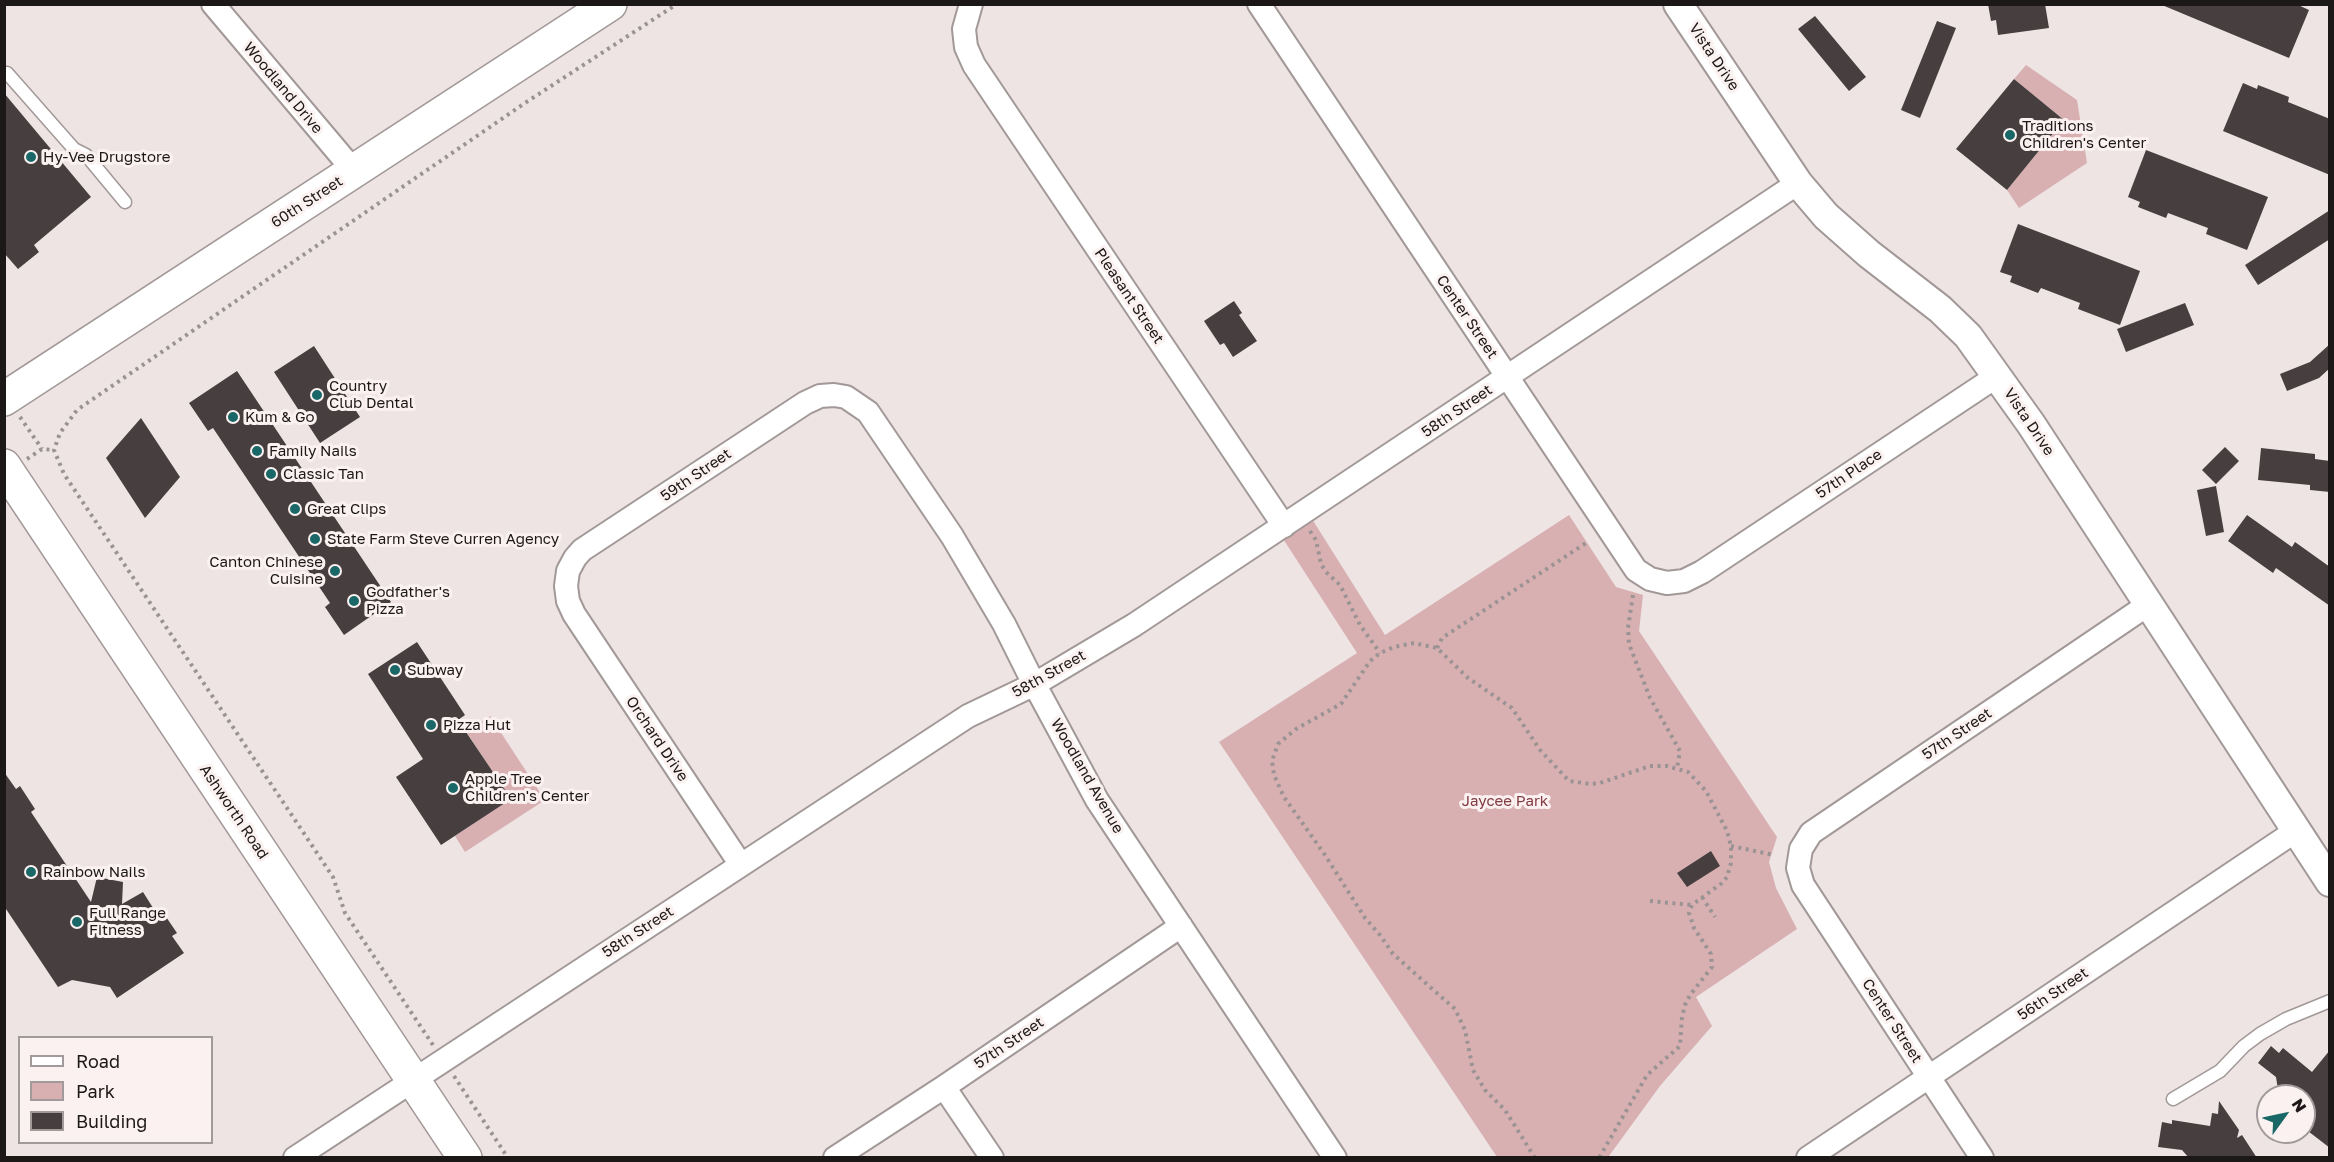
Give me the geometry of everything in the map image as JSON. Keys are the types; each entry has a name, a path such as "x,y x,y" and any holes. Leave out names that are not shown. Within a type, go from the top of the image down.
{"main road":[{"name":"60th Street","path":"6,399 610,4"},
{"name":"Ashworth Road","path":"4,466 465,1158"}],"street":[{"name":"Woodland Drive","path":"213,4 354,171"},
{"name":"Pleasant Street","path":"971,4 964,29 966,47 974,65 1293,521"},
{"name":"Center Street","path":"1259,4 1636,570 1650,579 1667,583 1684,581 1702,572"},
{"name":"Vista Drive","path":"1678,4 1798,183 1826,216 1869,254 1940,309 1968,336 2031,424 2330,882"},
{"name":"58th Street","path":"295,1158 968,716 1035,684 1134,625 1798,183"},
{"name":"57th Place","path":"1702,572 1997,376"},
{"name":"59th Street","path":"574,614 567,594 568,572 582,550 804,403 820,396 846,397 859,404 871,416"},
{"name":"Woodland Avenue","path":"871,416 974,571 1097,800 1335,1158"},
{"name":"57th Street","path":"1803,885 1798,868 1801,849 1811,833 2149,603"},
{"name":"Orchard Drive","path":"574,614 741,865"},
{"name":"56th Street","path":"1808,1158 2297,830"},
{"name":"Center Street","path":"1803,885 1982,1158"},
{"name":"57th Street","path":"835,1158 1181,926"},
{"path":"944,1087 992,1158"}],"lane":[{"path":"7,73 74,149 86,155 125,201"},
{"path":"2173,1099 2220,1071 2244,1046 2260,1035 2286,1019 2330,1001"}],"path":[{"path":"434,1046 345,913 333,877 64,474 54,450 60,433 77,410 525,103 677,4"},
{"path":"6,399 42,449 54,450"},
{"path":"1293,521 1316,540 1321,564 1340,585 1360,625 1380,653"},
{"path":"1437,648 1442,638 1589,541"},
{"path":"1633,595 1628,628 1629,644 1650,698 1680,751 1677,768"},
{"path":"1535,1158 1510,1116 1485,1090 1473,1070 1465,1030 1455,1008 1394,954 1365,918 1277,786 1272,760 1278,744 1296,729 1341,704 1370,662 1380,653 1394,647 1414,643 1437,648 1468,678 1512,708 1540,750 1569,781 1591,784 1650,765 1677,768 1688,772 1706,791 1722,818 1731,846 1731,863 1727,877 1692,905 1690,919 1711,954 1712,967 1685,1005 1680,1046 1647,1075 1599,1158"},
{"path":"1731,846 1774,855"},
{"path":"1702,897 1715,916"},
{"path":"1650,901 1692,905"},
{"path":"449,1069 508,1158"}],"green space":[{"path":"2026,65 2077,100 2087,163 2019,208 2007,190 2064,120 2014,79"},
{"name":"Jaycee Park","path":"1307,511 1385,635 1569,515 1616,587 1643,595 1639,631 1777,837 1769,862 1776,888 1797,929 1696,997 1712,1026 1660,1086 1609,1156 1611,1157 1497,1157 1219,742 1357,653 1278,531"},
{"path":"490,716 545,800 465,852 455,836 510,799 466,731"}],"building":[{"path":"1988,4 2045,4 2049,28 1998,35 1996,20 1991,21"},
{"path":"2296,4 2309,10 2289,58 2162,5"},
{"path":"1815,16 1866,77 1849,91 1798,29"},
{"path":"1937,21 1956,28 1920,118 1901,110"},
{"name":"Traditions Children's Center","path":"2014,79 2064,120 2007,190 1956,149"},
{"path":"2243,83 2257,89 2258,85 2289,97 2288,102 2330,119 2330,175 2223,131"},
{"name":"Hy-Vee Drugstore","path":"4,93 91,197 34,245 39,252 18,269 4,253"},
{"path":"2146,150 2268,197 2247,250 2206,234 2208,228 2168,213 2166,218 2138,207 2140,202 2128,197"},
{"path":"2330,210 2330,239 2258,285 2245,265"},
{"path":"2018,224 2140,271 2120,325 2078,309 2080,303 2041,288 2038,293 2010,282 2012,276 2000,272"},
{"path":"1234,301 1242,313 1239,315 1257,341 1233,357 1224,343 1220,345 1204,321"},
{"path":"2185,303 2194,325 2126,352 2117,329"},
{"path":"2330,344 2330,368 2319,378 2287,391 2280,374 2310,362"},
{"name":"Country Club Dental","path":"314,346 360,417 320,443 274,372"},
{"path":"237,371 391,602 344,635 325,607 330,603 213,428 208,431 189,403"},
{"path":"141,418 180,477 145,518 106,458"},
{"path":"2225,447 2239,461 2216,484 2202,470"},
{"path":"2261,448 2315,454 2315,459 2330,461 2330,492 2310,490 2310,485 2258,480"},
{"path":"2216,486 2224,532 2206,536 2197,490"},
{"path":"2247,515 2292,547 2295,542 2330,567 2330,606 2276,568 2273,573 2228,541"},
{"path":"417,642 465,715 458,720 511,799 441,845 396,777 423,759 368,674"},
{"path":"4,772 16,789 20,786 35,809 31,812 91,902 97,877 123,882 122,904 143,892 155,911 160,908 177,933 172,936 184,953 117,998 110,987 72,980 58,987 4,906"},
{"path":"1711,851 1720,866 1687,887 1677,873"},
{"path":"2271,1046 2279,1053 2283,1048 2312,1072 2330,1050 2330,1148 2316,1137 2316,1084 2277,1084 2276,1077 2258,1063"},
{"path":"2219,1101 2239,1130 2237,1138 2242,1135 2257,1158 2189,1158 2182,1150 2158,1147 2162,1122 2172,1124 2172,1120 2210,1126 2212,1113 2218,1114"}],"place":[{"name":"Traditions Children's Center","path":"2010,135"},
{"name":"Hy-Vee Drugstore","path":"31,157"},
{"name":"Country Club Dental","path":"317,395"},
{"name":"Kum & Go","path":"233,417"},
{"name":"Family Nails","path":"257,451"},
{"name":"Classic Tan","path":"271,474"},
{"name":"Great Clips","path":"295,509"},
{"name":"State Farm Steve Curren Agency","path":"315,539"},
{"name":"Canton Chinese Cuisine","path":"335,571"},
{"name":"Godfather's Pizza","path":"354,601"},
{"name":"Subway","path":"395,670"},
{"name":"Pizza Hut","path":"431,725"},
{"name":"Apple Tree Children's Center","path":"453,788"},
{"name":"Rainbow Nails","path":"31,872"},
{"name":"Full Range Fitness","path":"77,922"}]}
